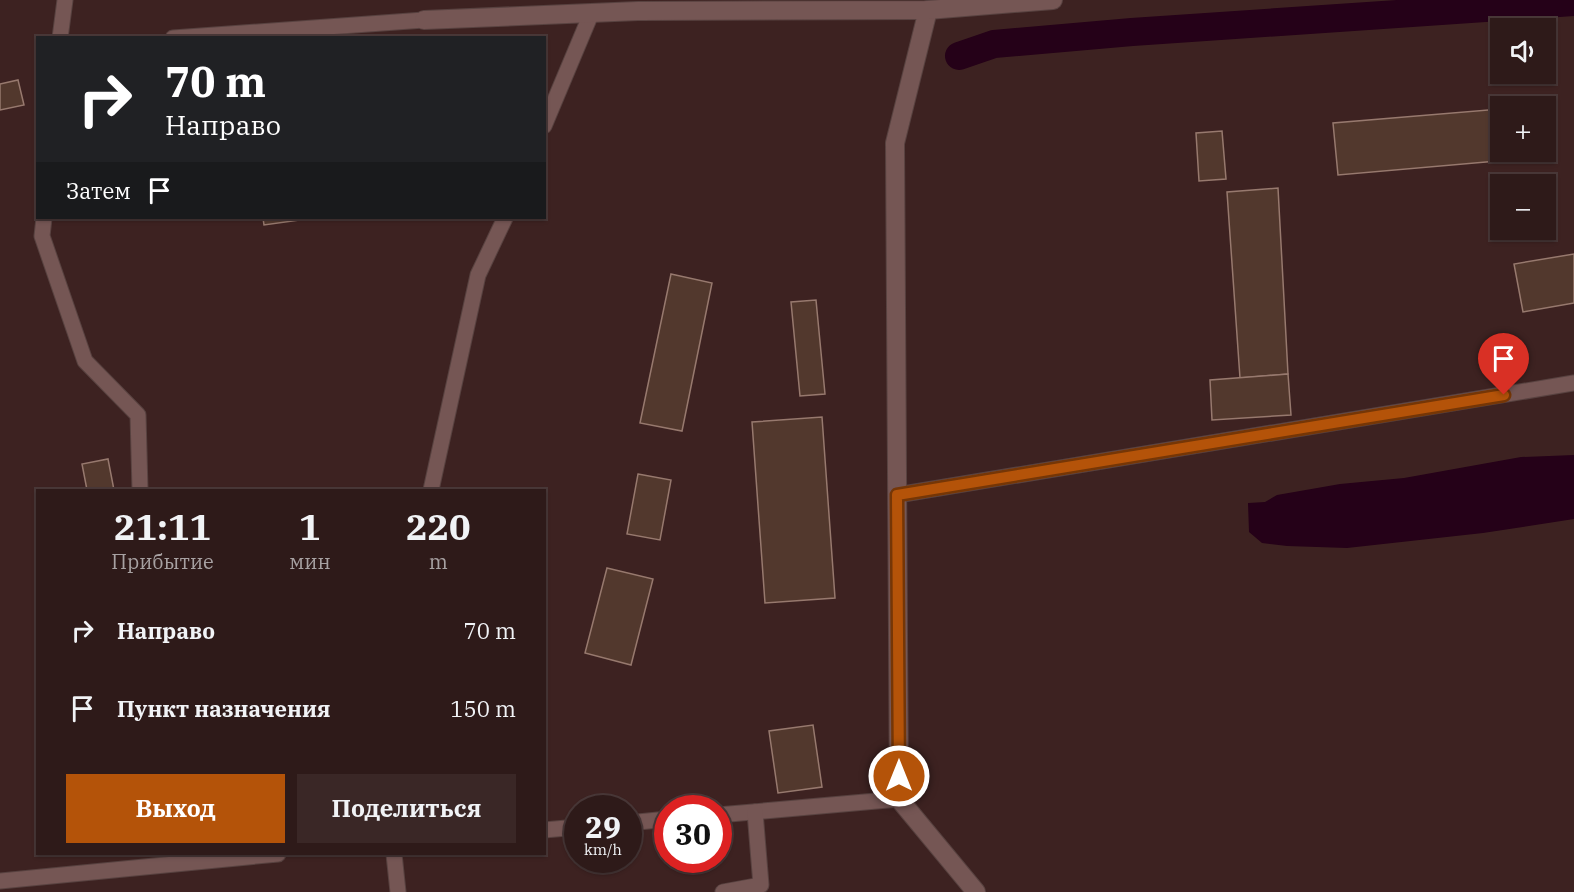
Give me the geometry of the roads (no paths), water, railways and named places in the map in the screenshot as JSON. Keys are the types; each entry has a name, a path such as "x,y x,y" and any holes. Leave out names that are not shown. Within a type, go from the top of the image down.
{"street":[{"path":"424,20 558,7 591,14 649,11 928,10 1053,0"},
{"path":"928,10 895,143 899,799 976,892"}],"lane":[{"path":"60,36 65,0"},
{"path":"546,121 591,14"},
{"path":"202,36 424,20"},
{"path":"44,219 42,236 84,361 138,415 140,489"},
{"path":"431,489 478,275 505,219"},
{"path":"897,495 1574,383"},
{"path":"732,814 899,799"},
{"path":"723,892 761,885 755,812"},
{"path":"546,830 564,828"},
{"path":"0,881 268,855"},
{"path":"394,855 398,892"}],"waterway":[{"path":"959,56 994,44 1132,32 1574,2"}]}
